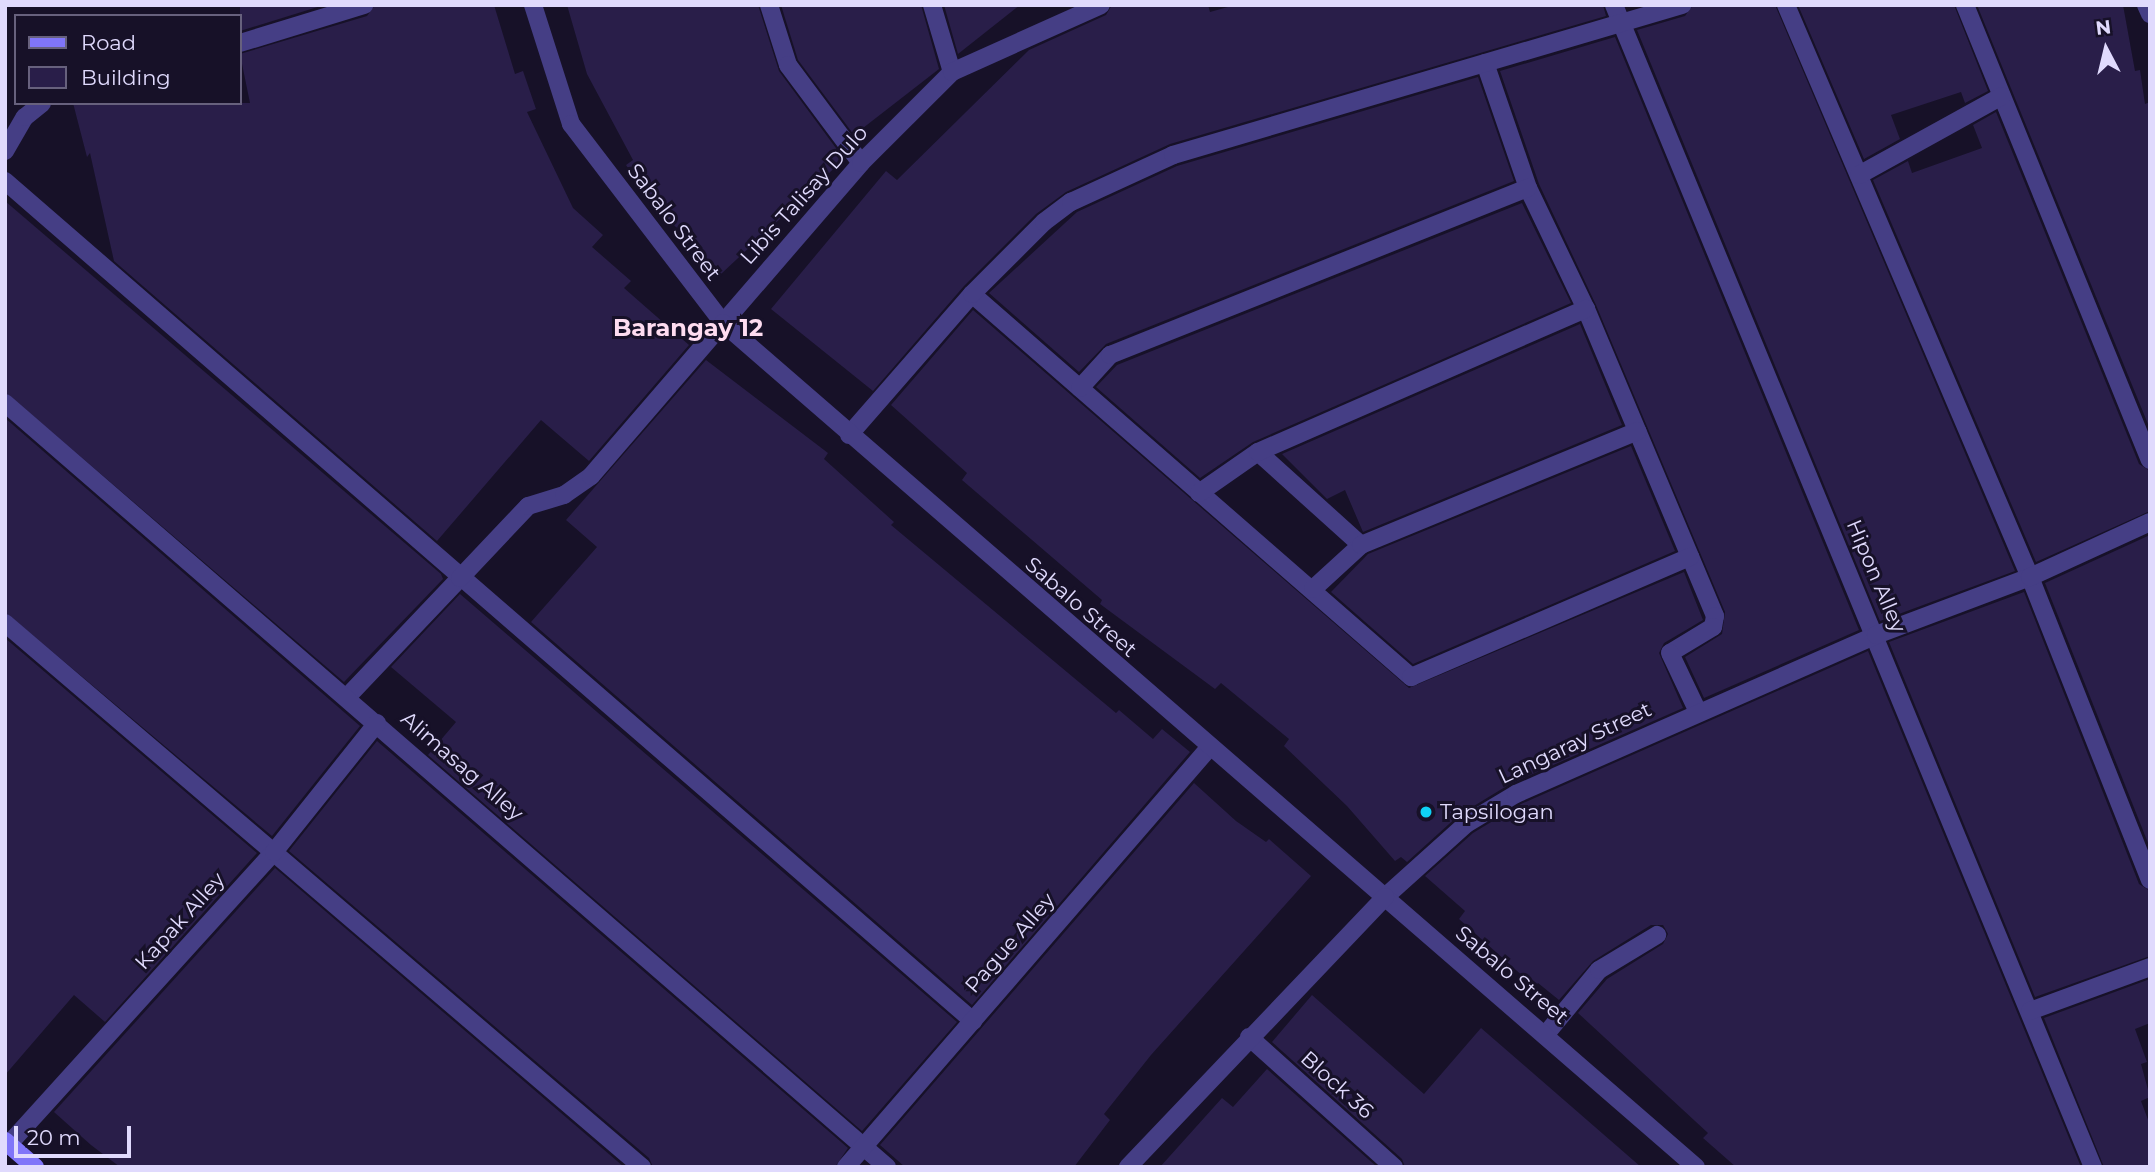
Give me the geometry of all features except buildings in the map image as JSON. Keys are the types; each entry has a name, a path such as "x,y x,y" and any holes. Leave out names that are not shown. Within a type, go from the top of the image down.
{"main road":[{"path":"7,1142 35,1167"}],"street":[{"path":"242,42 364,5"},
{"name":"Sabalo Street","path":"533,5 571,124 723,323 1209,748 1546,1034 1696,1167"},
{"path":"769,5 788,65 861,163"},
{"path":"932,5 952,72"},
{"name":"Libis Talisay Dulo","path":"348,696 528,506 564,495 591,476 861,163 952,72 1081,9 1101,5"},
{"name":"Hipon Alley","path":"1614,5 1876,635 2093,1167"},
{"path":"849,435 972,294 1044,222 1071,202 1173,155 1682,5"},
{"path":"1786,5 2030,577 2150,880"},
{"path":"1965,5 2150,460"},
{"path":"2146,5 2150,14"},
{"path":"1485,63 1528,188 1586,309 1716,622 1673,648 1670,660 1698,712"},
{"path":"1859,175 2002,96"},
{"path":"5,150 25,117 40,105"},
{"path":"5,181 973,1021"},
{"path":"1080,388 1110,355 1528,188"},
{"path":"972,294 1411,677 1690,557"},
{"path":"1199,493 1258,452 1586,309"},
{"name":"Alimasag Alley","path":"5,403 348,696 887,1167"},
{"path":"1313,589 1361,545 1637,431"},
{"path":"1258,452 1361,545"},
{"name":"Langaray Street","path":"1136,1164 1249,1037 1385,897 1466,824 1516,794 1698,712 1876,635 2030,577 2150,522"},
{"path":"5,622 642,1167"},
{"name":"Kapak Alley","path":"7,1142 274,852 377,723"},
{"name":"Pague Alley","path":"846,1167 1209,748"},
{"path":"1546,1034 1599,970 1657,935"},
{"path":"2030,1011 2150,967"},
{"name":"Block 36","path":"1249,1037 1394,1167"}],"place":[{"name":"Tapsilogan","path":"1426,812"}],"district":[{"name":"Barangay 12","path":"688,328"}]}
